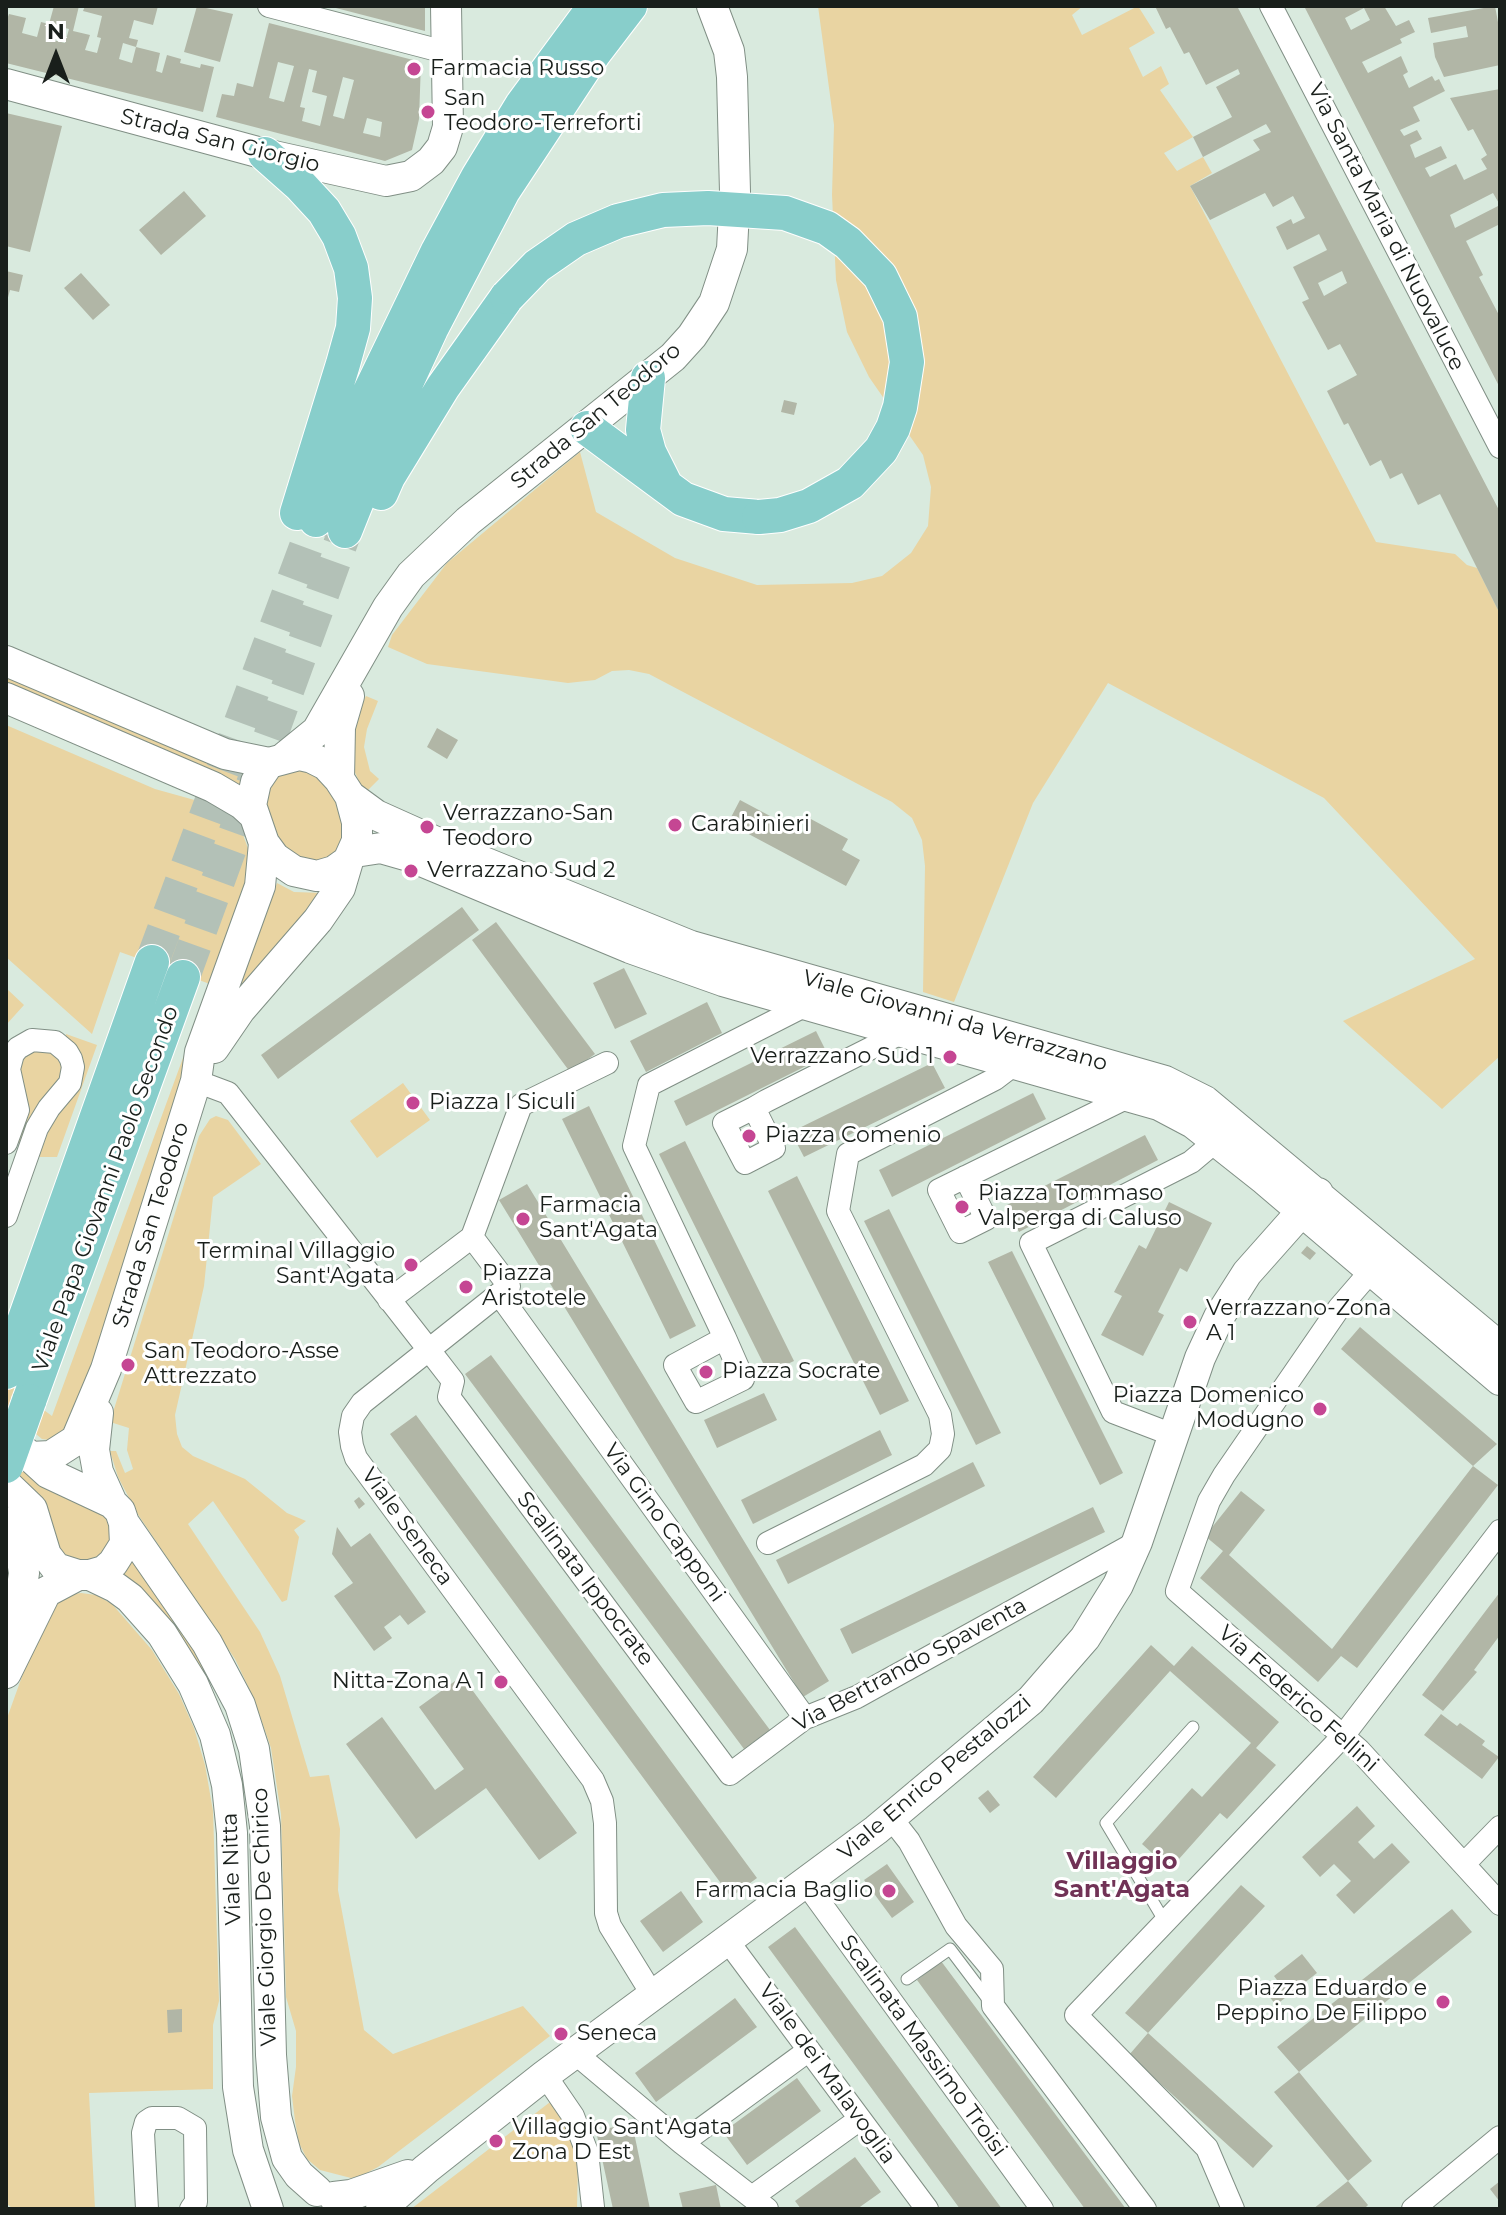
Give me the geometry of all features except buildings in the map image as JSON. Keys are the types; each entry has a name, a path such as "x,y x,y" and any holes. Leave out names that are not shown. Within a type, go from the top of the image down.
{"main road":[{"path":"445,52 446,6"},
{"path":"451,257 478,177 522,105 595,6"},
{"path":"330,525 367,398 451,257 503,191 594,53 630,6"},
{"name":"Strada San Teodoro","path":"277,760 317,731 368,641 411,575 438,547 673,357 706,316 721,288 735,232 732,77 729,51 712,6"},
{"name":"Strada San Giorgio","path":"6,84 265,154 386,181 411,176 431,161 442,147 448,127 445,52"},
{"path":"265,154 324,211 339,236 351,268 355,298 353,328 343,364 330,525"},
{"path":"330,525 388,477 443,387 507,297 537,266 576,239 618,221 663,210 708,208 785,213 827,228 848,243 880,276 900,317 907,362 900,407 893,428 881,450 850,483 809,506 780,515 759,517 713,511 668,490 587,428"},
{"path":"648,378 643,430 649,452 668,490"},
{"name":"Strada San Teodoro","path":"344,787 340,727 368,641"},
{"path":"6,661 225,754 277,760 312,758 326,765 344,787 357,822 352,856 334,871 317,876 285,867 233,798 6,698"},
{"path":"259,829 251,794 256,782 277,760"},
{"name":"Viale Giovanni da Verrazzano","path":"344,787 376,815 691,946 1165,1081 1205,1122 1500,1347"},
{"name":"Strada San Teodoro","path":"106,1369 196,1081 200,1052 260,886 259,829"},
{"name":"Viale Giovanni da Verrazzano","path":"352,856 381,848 409,856 630,948 723,981 1130,1096 1205,1122 1310,1202 1371,1271 1500,1380"},
{"name":"Strada San Teodoro","path":"196,1081 220,1037 240,1010 318,920 340,888 352,856"},
{"name":"Viale Papa Giovanni Paolo Secondo","path":"6,1372 168,970 29,1401 18,1461"},
{"name":"Viale Enrico Pestalozzi","path":"426,2169 652,1994 891,1818 1031,1700 1085,1638 1118,1585 1137,1542 1200,1358 1219,1317 1247,1273 1310,1202"},
{"path":"18,1461 51,1456 76,1440 106,1369"},
{"name":"Viale Giorgio De Chirico","path":"106,1369 94,1450 98,1472 118,1513 207,1643 240,1705 254,1749 265,1826 271,2055 276,2117 287,2158 299,2175 332,2199"},
{"path":"6,1435 18,1461 48,1473 118,1513 125,1544 104,1571 84,1575 46,1592 6,1673"},
{"name":"Viale Nitta","path":"6,1484 32,1509 46,1555 56,1568 115,1587 130,1598 162,1634 193,1684 215,1735 227,1785 232,1833 238,2087 248,2150 268,2209"},
{"path":"6,1522 20,1547 24,1573 6,1629"},
{"path":"276,2209 295,2193 332,2199 376,2188 426,2169"},
{"path":"381,2209 426,2169"}],"street":[{"path":"269,6 445,52"},
{"name":"Via Santa Maria di Nuovaluce","path":"1271,6 1500,447"},
{"path":"725,1338 634,1146 649,1085 806,1005"},
{"path":"760,1104 903,1032"},
{"path":"6,1143 18,1110 9,1069 13,1054 32,1040 55,1042 71,1059 70,1083 37,1128 6,1216"},
{"path":"389,1300 472,1237 521,1105 607,1063"},
{"path":"768,1543 924,1465 940,1449 943,1434 940,1415 838,1211 848,1154 995,1079 1016,1063"},
{"path":"196,1081 228,1093 429,1350 509,1286 472,1237"},
{"path":"970,1174 1130,1096"},
{"path":"1173,1435 1113,1412 1031,1243 1191,1162 1205,1122"},
{"name":"Via Federico Fellini","path":"1371,1271 1339,1308 1224,1475 1209,1501 1177,1591 1343,1736 1500,1904"},
{"name":"Via Gino Capponi","path":"499,1294 805,1718"},
{"name":"Scalinata Ippocrate","path":"429,1350 453,1381 449,1397 730,1774"},
{"name":"Viale Seneca","path":"429,1350 362,1403 353,1416 350,1432 356,1458 593,1780 602,1801 605,1823 606,1913 610,1926 652,1994"},
{"path":"1233,2209 1207,2148 1076,2015 1343,1736 1500,1531"},
{"name":"Via Bertrando Spaventa","path":"730,1774 805,1718 857,1697 1137,1542"},
{"path":"891,1818 909,1841 956,1926 992,1969 993,2006 1145,2209"},
{"path":"1464,1864 1500,1827"},
{"name":"Scalinata Massimo Troisi","path":"805,1882 1042,2209"},
{"name":"Viale dei Malavoglia","path":"727,1940 860,2119 916,2205"},
{"path":"682,2143 809,2050"},
{"path":"575,2053 682,2143 760,2203 860,2119"},
{"path":"545,2075 573,2116 587,2152 593,2207"},
{"path":"147,2209 143,2133 146,2122 152,2118 178,2118 195,2128 196,2202 191,2209"},
{"path":"1413,2209 1500,2137"}],"lane":[{"path":"1165,1922 1106,1823 1193,1727"},
{"path":"907,1979 950,1949 993,2006"}],"shaded area":[{"path":"818,6 1083,6 1072,15 1082,35 1138,6 1155,33 1129,48 1143,77 1161,66 1169,84 1160,90 1193,137 1164,153 1177,171 1203,157 1212,173 1190,186 1376,542 1455,554 1467,565 1477,568 1500,614 1500,1056 1442,1109 1343,1021 1475,959 1324,798 1108,683 1033,803 954,1002 923,992 925,866 922,840 912,818 892,802 649,674 612,671 595,680 568,683 427,664 388,647 392,635 447,563 580,452 596,512 675,558 757,585 852,583 882,576 911,553 928,526 931,487 923,455 869,377 847,332 836,280 832,195 834,125"},
{"path":"6,673 248,771 241,789 6,686"},
{"path":"366,696 378,701 364,747 370,771 379,779 367,791 361,786 353,768 354,719"},
{"path":"6,725 155,789 216,806 239,824 249,851 251,888 166,1125 74,1425 49,1440 42,1439 6,1409 6,1382 52,1416 210,984 120,952 92,1034 6,957"},
{"path":"307,769 326,782 344,817 346,828 340,848 323,863 294,859 280,842 265,809 265,794 281,772"},
{"path":"277,883 294,892 324,893 235,995"},
{"path":"6,988 24,1005 6,1025"},
{"path":"66,1034 97,1045 57,1157 39,1157 48,1132 61,1110"},
{"path":"38,1048 58,1055 64,1070 23,1144 16,1142 18,1077 23,1056"},
{"path":"403,1083 430,1120 377,1158 350,1121"},
{"path":"216,1116 228,1120 261,1164 213,1197 204,1286 175,1415 177,1434 182,1447 193,1456 245,1479 287,1513 306,1521 294,1530 299,1537 287,1600 282,1602 213,1501 188,1524 260,1632 280,1676 310,1777 329,1775 340,1829 338,1890 364,2030 393,2054 523,2006 550,2036 378,2167 351,2178 320,2170 307,2159 299,2143 292,2096 296,2031 286,1997 281,1814 271,1748 254,1699 235,1659 137,1513 118,1477 110,1451 116,1451 125,1473 133,1469 127,1450 129,1428 110,1422 199,1136 210,1119"},
{"path":"6,1451 100,1509 113,1527 108,1552 88,1563 65,1557 6,1468"},
{"path":"132,1556 204,1664 202,1674 116,1578"},
{"path":"81,1593 96,1595 112,1604 152,1650 179,1694 205,1765 213,1811 219,2001 213,2025 213,2089 89,2093 95,2209 13,2209 6,2203 6,1721 39,1629 57,1601"},
{"path":"554,2099 574,2137 578,2165 577,2208 411,2209"}],"tunnel":[{"path":"152,962 316,520"},
{"path":"183,977 345,531"}],"place":[{"name":"Farmacia Russo","path":"414,69"},
{"name":"San Teodoro-Terreforti","path":"428,112"},
{"name":"Carabinieri","path":"675,825"},
{"name":"Verrazzano-San Teodoro","path":"427,827"},
{"name":"Verrazzano Sud 2","path":"411,871"},
{"name":"Verrazzano Sud 1","path":"950,1057"},
{"name":"Piazza I Siculi","path":"413,1103"},
{"name":"Piazza Comenio","path":"749,1136"},
{"name":"Piazza Tommaso Valperga di Caluso","path":"962,1207"},
{"name":"Farmacia Sant'Agata","path":"523,1219"},
{"name":"Terminal Villaggio Sant'Agata","path":"411,1265"},
{"name":"Piazza Aristotele","path":"466,1287"},
{"name":"Verrazzano-Zona A 1","path":"1190,1322"},
{"name":"San Teodoro-Asse Attrezzato","path":"128,1365"},
{"name":"Piazza Socrate","path":"706,1372"},
{"name":"Piazza Domenico Modugno","path":"1320,1409"},
{"name":"Nitta-Zona A 1","path":"501,1682"},
{"name":"Farmacia Baglio","path":"889,1891"},
{"name":"Piazza Eduardo e Peppino De Filippo","path":"1443,2002"},
{"name":"Seneca","path":"561,2034"},
{"name":"Villaggio Sant'Agata Zona D Est","path":"496,2141"}],"district":[{"name":"Villaggio Sant'Agata","path":"1122,1876"}]}
